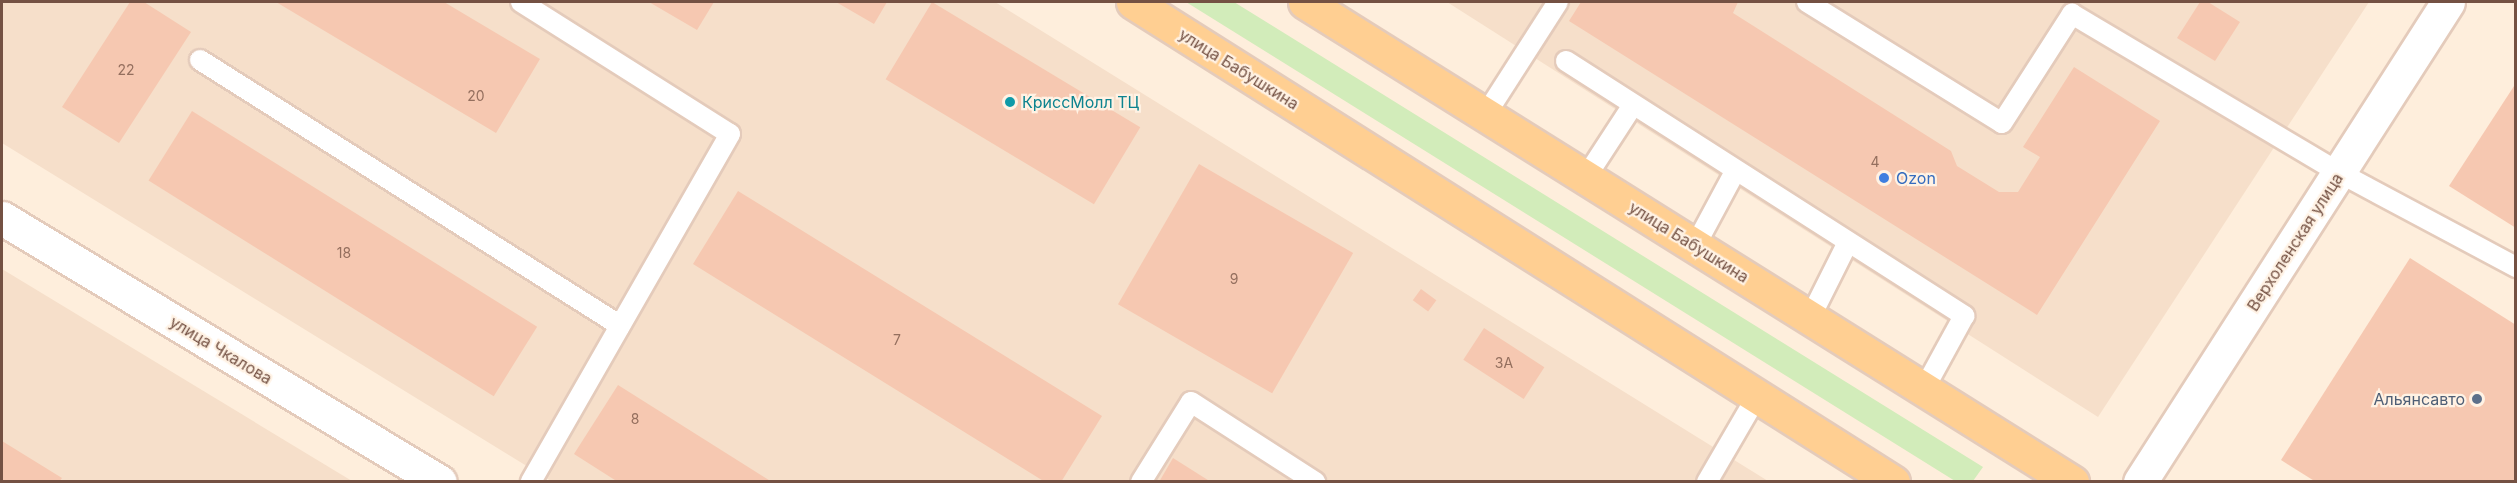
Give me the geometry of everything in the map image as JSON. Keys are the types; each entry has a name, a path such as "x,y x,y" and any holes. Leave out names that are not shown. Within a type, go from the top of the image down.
{"main road":[{"name":"улица Бабушкина","path":"1132,2 1893,482"},
{"name":"улица Бабушкина","path":"1305,2 2072,482"},
{"name":"Верхоленская улица","path":"2140,482 2448,2"},
{"name":"улица Чкалова","path":"2,218 440,482"}],"lane":[{"path":"521,2 730,134 531,482"},
{"path":"1486,114 1558,2"},
{"path":"1807,2 2002,123 2072,14 2340,172 2516,267"},
{"path":"200,60 620,326"},
{"path":"1566,61 1964,316 1924,389"},
{"path":"1586,177 1633,105"},
{"path":"1695,246 1736,171"},
{"path":"1810,318 1848,242"},
{"path":"1707,482 1757,396"},
{"path":"1141,482 1191,402 1315,482"}],"shaded area":[{"path":"2,2 995,2 1768,481 551,481 2,143"},
{"path":"1447,2 2369,2 2098,417"},
{"path":"2,269 352,481 2,481"}],"green space":[{"path":"1186,2 1234,2 1983,467 1973,481 1955,481"}],"building":[{"path":"130,2 144,2 191,32 119,143 62,107"},
{"path":"276,2 444,2 540,59 496,133"},
{"path":"649,2 714,2 697,30"},
{"path":"836,2 887,2 874,24"},
{"name":"КриссМолл ТЦ","path":"932,2 1140,127 1094,204 886,79"},
{"path":"1581,2 1738,2 1733,13 1951,151 1957,166 1999,192 2018,192 2040,157 2023,147 2074,67 2160,121 2037,315 1569,21"},
{"path":"2200,2 2208,2 2240,22 2215,61 2177,38"},
{"path":"2516,83 2516,228 2449,186"},
{"path":"192,111 537,327 494,396 149,181"},
{"path":"1199,164 1353,253 1272,393 1118,304"},
{"path":"738,191 1102,416 1061,482 1045,482 693,264"},
{"path":"2410,258 2516,325 2516,482 2316,482 2281,460"},
{"path":"1421,289 1436,300 1428,311 1413,300"},
{"path":"1484,328 1544,367 1524,399 1463,360"},
{"path":"618,385 772,482 618,482 574,454"},
{"path":"2,441 62,478 59,482 2,482"},
{"path":"1173,458 1211,482 1159,482"}],"place":[{"name":"КриссМолл ТЦ","path":"1010,102"},
{"name":"Ozon","path":"1884,178"},
{"name":"Альянсавто","path":"2477,399"}]}
